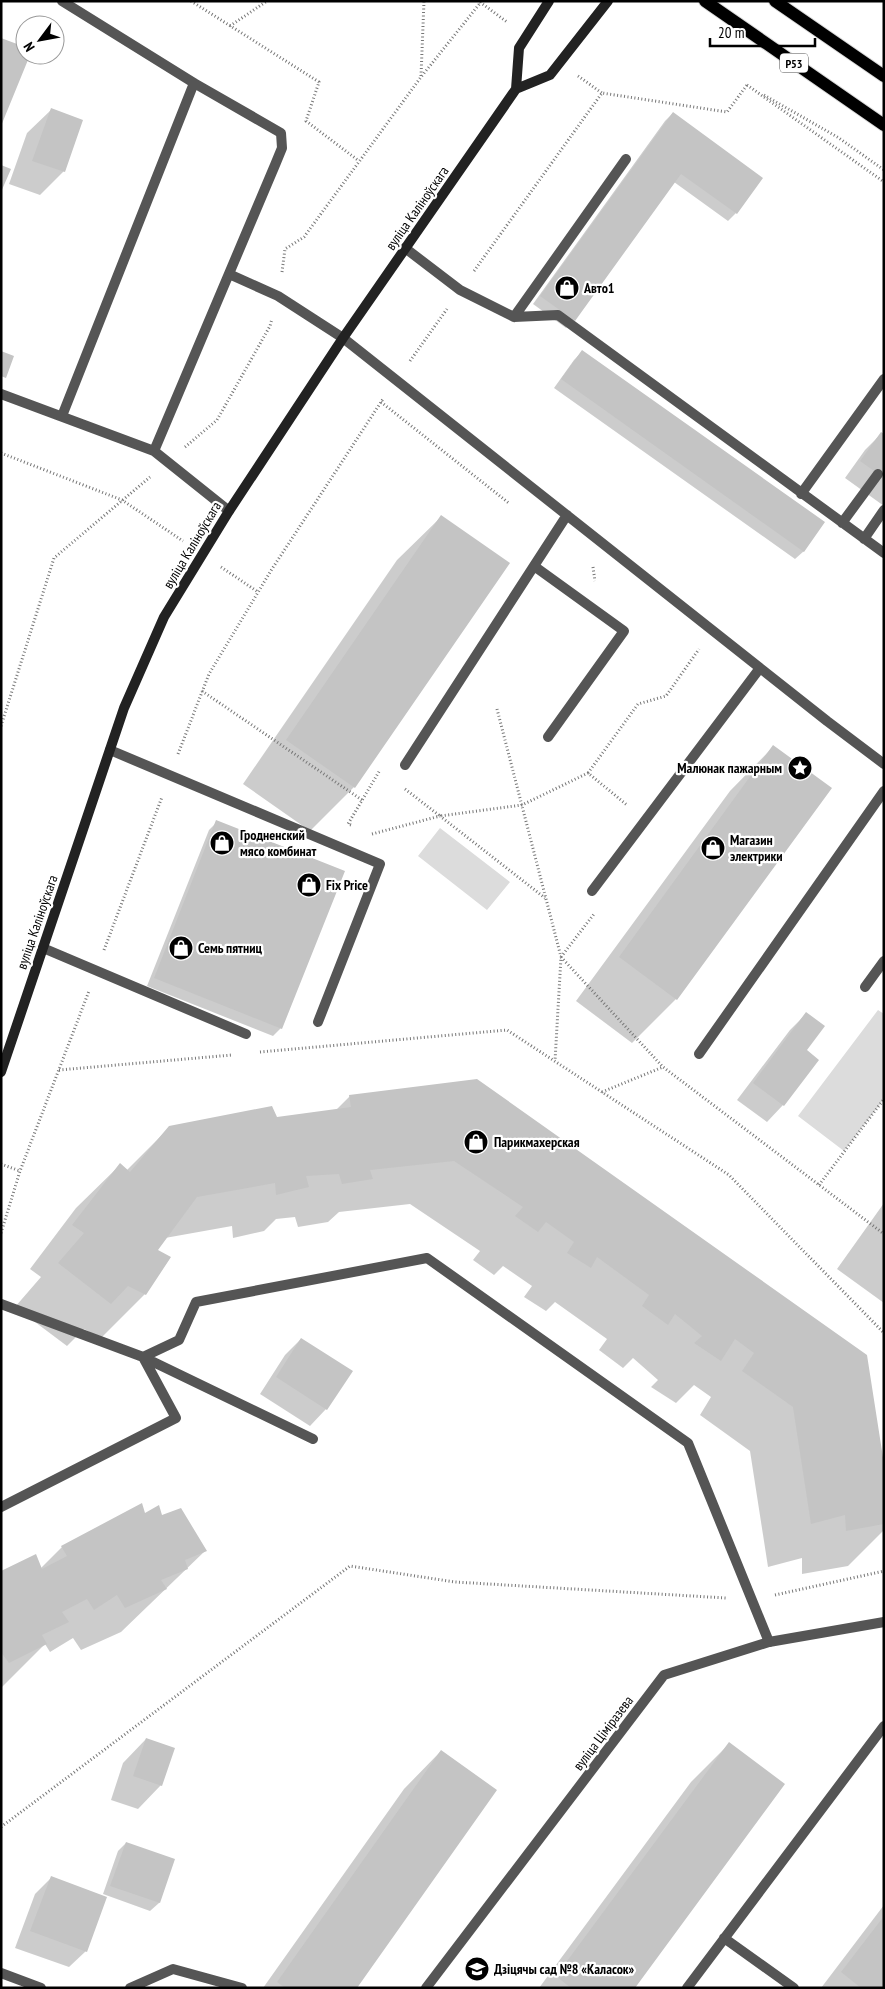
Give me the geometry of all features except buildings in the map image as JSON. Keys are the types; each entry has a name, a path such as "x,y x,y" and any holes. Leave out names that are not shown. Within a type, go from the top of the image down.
{"main road":[{"name":"Р53","path":"704,1 884,125"},
{"path":"775,1 884,76"}],"street":[{"path":"62,1 194,83 280,133 282,148 154,451"},
{"path":"549,1 519,48 516,89 550,76 608,1"},
{"path":"62,416 194,83"},
{"name":"вуліца Каліноўскага","path":"1,1072 124,708 164,617 229,511 343,338 516,89"},
{"path":"514,317 626,159"},
{"path":"405,248 460,290 514,317 558,315 884,553"},
{"path":"229,274 278,296 343,338 884,764"},
{"path":"801,494 884,379"},
{"path":"1,394 154,451 229,511"},
{"path":"842,523 878,474"},
{"path":"864,539 884,510"},
{"path":"405,765 568,515"},
{"path":"534,566 624,631 548,737"},
{"path":"592,891 760,668"},
{"path":"110,750 380,864 318,1022"},
{"path":"699,1054 884,791"},
{"path":"43,948 246,1034"},
{"path":"865,987 884,961"},
{"path":"143,1357 178,1340 196,1302 427,1258 688,1443 769,1642"},
{"path":"1,1304 143,1357 313,1439"},
{"path":"1,1507 176,1418 143,1357"},
{"name":"вуліца Ціміразева","path":"426,1988 664,1676 769,1642 884,1622"},
{"path":"687,1988 884,1726"},
{"path":"724,1938 794,1988"},
{"path":"130,1988 173,1970 242,1988"},
{"path":"1,1973 41,1988"}],"path":[{"path":"191,1 319,82 306,121 359,161"},
{"path":"230,26 267,1"},
{"path":"421,77 424,1"},
{"path":"1,726 54,558 217,420 270,326 278,296 285,249 304,238 421,77 481,2"},
{"path":"747,85 839,138 884,170"},
{"path":"747,85 884,182"},
{"path":"1,1233 20,1171 208,674 272,569 397,379 602,93 726,112 747,85"},
{"path":"1,453 122,500"},
{"path":"202,691 362,800"},
{"path":"497,709 561,957 555,1062"},
{"path":"355,828 348,824 380,770"},
{"path":"368,835 440,816 546,898"},
{"path":"561,957 663,1067 884,1234"},
{"path":"259,1052 507,1030 729,1175 884,1334"},
{"path":"59,1070 240,1054"},
{"path":"602,1092 663,1067"},
{"path":"819,1185 884,1099"},
{"path":"1,1164 20,1171"},
{"path":"1,1827 350,1566 455,1582 752,1600 884,1571"}],"shaded area":[{"path":"440,828 510,882 487,910 418,856"},
{"path":"878,1010 884,1014 884,1099 844,1151 798,1116"}],"place":[{"name":"Авто1","path":"567,288"},
{"name":"Малюнак пажарным","path":"800,768"},
{"name":"Гродненский мясо комбинат","path":"222,843"},
{"name":"Магазин электрики","path":"713,848"},
{"name":"Fix Price","path":"309,885"},
{"name":"Семь пятниц","path":"181,948"},
{"name":"Парикмахерская","path":"476,1142"},
{"name":"Дзіцячы сад №8 «Каласок»","path":"477,1969"}]}
